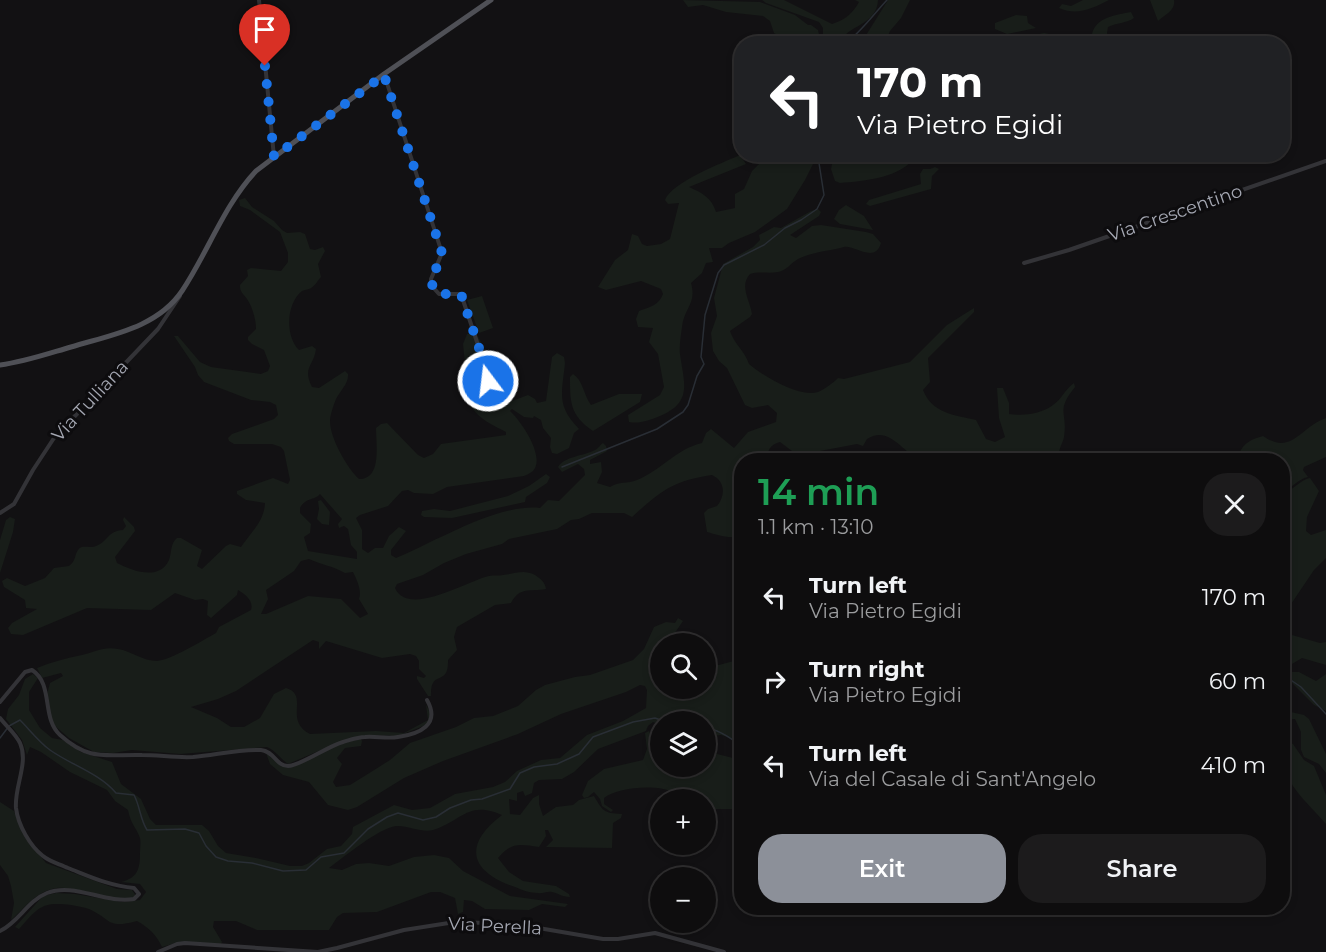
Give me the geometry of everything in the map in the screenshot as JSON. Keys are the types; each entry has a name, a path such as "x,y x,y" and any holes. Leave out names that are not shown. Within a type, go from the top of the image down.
{"main road":[{"path":"0,365 29,359 134,328 162,312 183,290 241,189 256,171 384,75 490,0"}],"street":[{"path":"259,0 274,157"},
{"path":"384,75 442,253 430,279 431,285 439,294 461,294 488,381"},
{"name":"Via Crescentino","path":"1024,263 1070,250 1326,161"},
{"name":"Via Tulliana","path":"0,513 14,504 54,438 160,326 183,290"},
{"path":"0,702 26,672 32,670 37,673 44,685 54,728 71,744 87,753 100,756 141,754 182,757 259,750 269,751 286,766 296,764 324,748 350,740 368,736 400,737 420,730 432,719 427,700"},
{"path":"0,718 12,731 20,745 22,753 16,797 17,812 23,829 35,848 50,860 100,882 134,888 139,895 135,899 120,900 69,890 52,891 35,899 16,921 0,931"},
{"name":"Via Perella","path":"158,952 182,943 324,951 404,930 455,922 515,924 611,939 655,933 724,952"}],"shaded area":[{"path":"683,0 760,2 795,15 818,30 819,36 778,36 774,33 770,21 763,16 726,12 703,5 688,7"},
{"path":"762,0 784,0 832,24 851,13 859,2 855,0 878,0 872,15 844,36 823,36 823,28 819,22"},
{"path":"888,0 910,0 888,36 866,36"},
{"path":"1083,0 1109,0 1090,9 1078,11 1059,8 1062,4 1071,6"},
{"path":"1150,0 1174,0 1174,4 1169,12 1158,21"},
{"path":"1131,12 1134,18 1108,27 1108,36 1092,36 1094,28 1102,20"},
{"path":"1016,15 1027,16 1028,23 1036,28 1007,34 995,29 995,23"},
{"path":"1044,33 1060,36 1029,36"},
{"path":"734,158 734,162 746,164 689,187 706,196 716,212 735,208 735,194 744,189 752,171 761,162 813,162 787,209 755,232 722,248 709,248 713,262 706,263 702,273 691,283 691,301 683,321 680,340 684,383 682,398 670,411 660,416 641,422 629,422 628,415 660,395 664,387 658,354 649,342 653,328 638,327 636,319 639,311 657,303 663,294 661,289 641,281 606,290 598,287 615,260 628,250 632,234 638,236 642,244 647,246 661,244 670,239 679,203 668,204 665,200 677,186"},
{"path":"832,162 911,162 902,169 882,177 840,183 835,181 831,169"},
{"path":"935,167 939,169 932,176 931,189 870,206 866,204 869,200 921,184 920,174 923,169"},
{"path":"245,198 252,207 274,221 287,233 305,234 310,249 323,247 325,251 318,264 321,277 312,287 302,291 293,304 289,320 291,337 299,350 312,346 316,349 308,371 312,387 319,388 345,371 348,374 346,384 335,401 330,421 340,452 349,468 359,479 366,478 374,467 377,452 376,428 381,424 387,423 418,455 424,458 433,454 441,444 506,435 506,432 480,416 469,402 463,344 467,334 476,333 501,385 512,401 528,395 537,403 546,401 552,357 557,353 564,357 562,399 567,413 579,429 574,433 569,448 557,454 552,453 551,438 543,428 541,420 534,416 533,418 524,417 512,409 510,411 526,431 534,448 536,465 533,471 524,476 447,487 433,494 402,491 388,506 356,518 362,530 362,549 368,553 375,548 383,548 389,536 399,527 406,531 391,550 391,555 396,558 486,517 523,508 540,508 548,500 559,501 585,475 584,469 578,464 562,472 558,467 561,463 591,452 603,443 607,451 590,460 590,464 601,462 602,472 597,483 610,487 645,476 684,450 702,443 706,433 711,429 734,448 748,432 776,422 777,413 768,405 752,408 745,405 727,368 713,351 711,333 717,316 714,298 723,264 753,247 760,240 759,235 774,227 781,228 818,209 821,212 819,216 790,235 796,238 812,226 821,225 873,234 881,243 878,249 870,253 844,247 803,257 786,269 775,273 750,274 745,288 752,314 730,331 749,364 772,380 792,389 801,392 818,392 838,378 844,379 910,362 947,325 974,308 974,312 928,358 930,382 923,390 927,398 945,412 976,420 986,439 995,442 1005,437 999,418 997,388 1003,388 1009,403 1009,414 1026,414 1038,412 1053,405 1074,383 1075,387 1065,402 1063,412 1065,428 1059,453 909,453 889,437 882,435 867,439 863,446 857,444 820,451 792,451 780,442 773,445 768,453 734,453 734,536 720,536 707,532 704,513 717,506 723,493 720,481 712,475 687,480 668,488 632,517 624,513 592,513 571,520 557,529 509,539 502,544 466,554 423,575 397,584 395,588 402,596 412,599 425,598 489,576 527,572 542,581 546,589 522,592 511,603 495,605 457,627 454,637 457,650 448,660 446,674 433,682 431,696 428,696 417,679 417,676 424,678 426,676 419,669 416,656 410,654 382,658 326,641 319,649 319,642 313,640 236,691 191,707 231,727 244,727 260,718 274,694 286,688 293,691 296,696 298,722 310,734 376,731 404,733 428,720 426,705 431,714 426,725 398,736 371,735 340,742 288,764 267,747 180,754 132,750 113,753 94,752 69,738 55,726 50,716 47,694 50,683 63,676 61,673 42,678 37,668 108,648 123,650 152,661 163,660 216,633 219,627 251,610 250,601 238,590 237,595 211,618 207,615 208,601 195,600 175,593 151,610 87,608 23,635 11,634 8,628 12,623 37,609 26,608 25,600 4,587 2,581 7,578 25,586 45,578 54,568 69,566 80,548 96,546 114,532 123,530 126,526 124,517 135,531 115,557 117,563 137,571 159,571 169,560 175,540 181,538 202,550 197,566 202,569 226,546 230,544 241,547 262,516 265,503 246,500 237,494 237,491 273,478 288,484 290,480 284,451 281,447 272,444 234,444 228,438 232,434 274,419 278,415 276,405 251,400 204,382 174,336 178,336 200,362 211,367 261,374 268,371 270,366 264,350 248,340 256,329 255,321 251,305 241,291 240,285 248,276 247,270 251,268 281,271 288,262 288,253 280,232 250,210 240,206 239,200","holes":["320,494 342,519 338,524 339,528 344,526 348,529 351,545 357,552 357,559 308,551 304,537 310,533 311,524 300,513 300,508 305,502","309,559 345,573 353,572 359,589 359,599 368,614 360,618 341,599 308,596 261,614 268,599 266,590 294,571 301,561"]},
{"path":"846,205 864,216 873,230 840,224 834,219 839,210"},
{"path":"482,296 493,328 479,333 467,300"},
{"path":"573,374 579,380 591,405 619,394 642,394 640,402 593,431 585,425 573,408 570,377"},
{"path":"1326,418 1326,457 1304,467 1303,470 1308,477 1290,487 1290,453 1240,453 1245,444 1263,436 1281,443 1289,441"},
{"path":"546,474 550,477 547,483 526,497 525,502 452,518 421,515 422,511 434,509 450,511 508,496 529,486"},
{"path":"1310,478 1319,491 1307,517 1306,531 1311,535 1326,530 1326,558 1314,570 1290,606 1290,490"},
{"path":"321,500 330,512 329,525 322,524 317,519 318,501"},
{"path":"10,517 15,519 13,532 0,573 0,540 6,520"},
{"path":"678,618 683,621 675,633 651,633 654,627 666,622 675,623"},
{"path":"1290,633 1320,643 1326,642 1326,665 1302,658 1290,664"},
{"path":"650,636 650,699 716,699 716,665 734,661 734,741 721,735 716,736 716,711 650,711 650,724 646,731 598,749 574,772 562,779 539,780 534,783 532,793 525,796 523,791 517,793 517,801 509,799 510,814 520,815 533,798 539,795 543,816 556,807 573,805 579,800 594,796 604,810 622,814 621,818 613,823 612,848 546,847 553,840 548,830 545,830 546,836 539,847 516,845 498,858 509,872 523,881 556,886 570,897 552,892 526,891 488,874 477,857 477,847 489,826 502,815 490,811 473,811 433,830 400,826 389,828 329,868 342,870 356,864 369,863 389,866 414,857 434,855 449,858 463,871 510,896 568,904 565,907 542,904 529,910 485,909 472,901 464,900 463,912 458,914 455,898 440,892 431,892 377,912 343,913 337,917 329,930 257,930 236,921 214,921 213,927 221,944 176,943 162,947 152,932 137,921 115,924 89,909 71,905 46,905 36,911 19,929 15,927 43,896 56,893 75,894 122,902 140,900 146,892 140,884 121,882 131,878 137,872 139,863 140,838 128,810 115,801 107,790 70,772 41,752 30,747 27,755 22,740 6,719 8,709 19,695 25,679 33,674 38,678 29,692 29,710 40,728 52,738 63,740 81,752 112,762 121,784 141,799 150,819 156,825 202,825 226,853 290,866 302,866 327,849 341,846 352,834 353,827 394,805 412,810 430,808 455,794 493,787 505,782 517,771 541,760 560,758 587,735 623,721 646,708 647,690 645,686 640,685 561,714 518,734 443,761 404,778 357,807 348,810 328,805 309,782 283,775 270,764 266,753 288,768 332,747 361,739 361,746 345,748 337,758 342,764 333,782 336,787 350,785 390,760 410,743 456,727 474,718 493,716 518,706 545,685 590,675 633,660 644,649"},
{"path":"1290,672 1299,672 1316,681 1326,674 1326,711 1314,705 1290,681"},
{"path":"1290,712 1304,715 1309,719 1326,754 1326,773 1319,764 1304,757 1301,750 1301,732 1295,719 1290,719"},
{"path":"649,731 650,777 716,777 716,754 734,758 734,809 716,809 716,789 647,787 618,791 604,798 604,804 613,810 611,812 602,806 594,792 584,798 582,795 588,781 604,769 643,760 647,749 645,733"},
{"path":"1290,742 1304,760 1314,766 1326,795 1326,824 1300,795 1290,781"},
{"path":"0,802 14,811 23,834 46,863 117,889 132,890 136,896 118,899 73,889 52,889 35,898 11,920 14,903 11,886 8,876 0,865"}],"waterway":[{"path":"854,36 887,0"},
{"path":"562,467 657,429 683,412 704,364 701,357 705,315 718,273 724,265 764,245 785,228 817,209 824,195 819,162"},
{"path":"1290,679 1301,687 1326,714"},
{"path":"0,738 9,726 20,720 50,750 101,780 116,793 134,795 147,830 185,829 199,833 206,846 216,857 283,871 306,870 321,857 344,853 368,829 398,813 423,820 436,817 450,808 471,800 482,799 510,789 520,773 534,767 557,764 579,754 593,737 633,722 650,719"},
{"path":"716,731 734,741"}],"route":[{"path":"265,66 274,157 384,75 442,253 430,279 431,285 439,294 461,294 488,381"}]}
